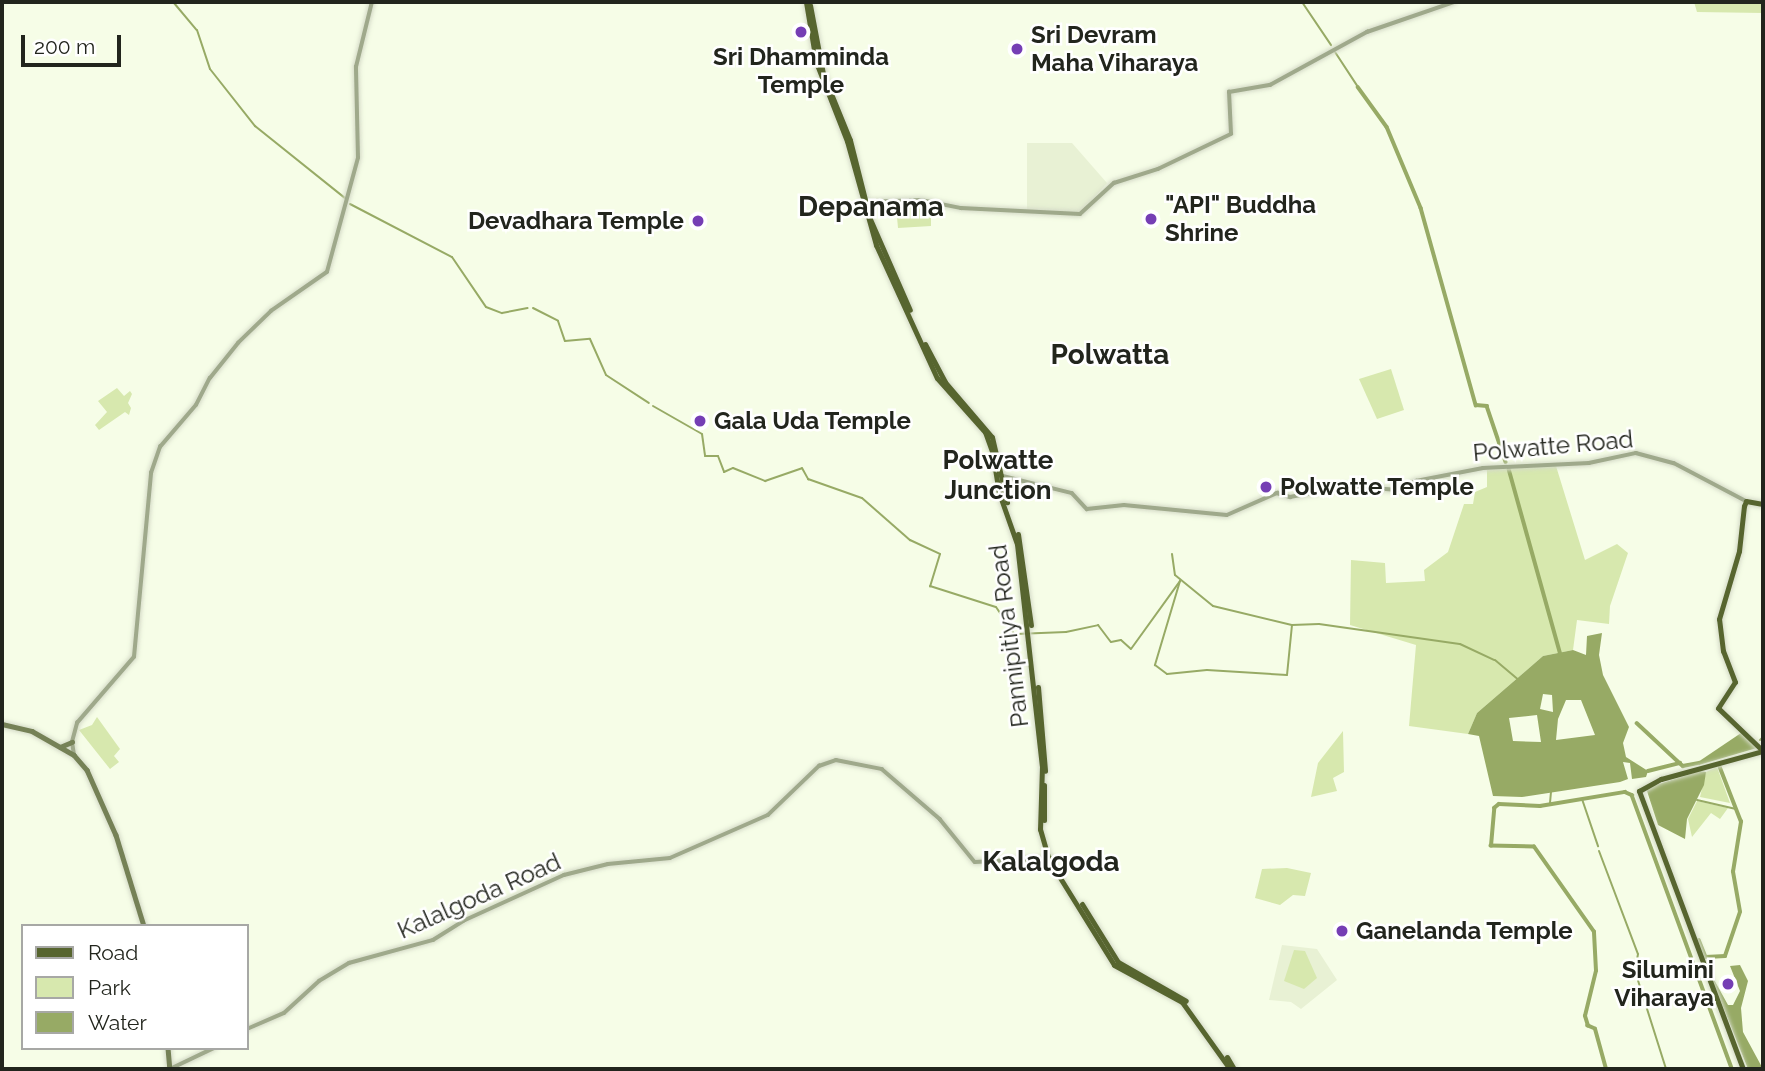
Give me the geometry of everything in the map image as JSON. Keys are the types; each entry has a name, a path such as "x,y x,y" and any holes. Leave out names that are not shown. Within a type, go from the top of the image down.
{"main road":[{"name":"Pannipitiya Road","path":"807,2 816,62 847,141 864,202 929,364 989,438 1017,544 1030,630 1042,766 1040,828 1050,859 1114,965 1182,1002 1232,1069"},
{"path":"1763,504 1746,501 1739,551 1719,620 1723,651 1735,682 1718,708 1763,751"},
{"path":"2,724 32,731 74,755 101,795 143,924"},
{"path":"59,747 72,742"},
{"path":"1743,1069 1639,791 1670,776 1763,751"},
{"path":"168,1050 170,1069"}],"street":[{"path":"74,755 72,742 77,723 134,657 151,473 160,447 196,405 210,378 238,344 271,311 327,272 359,158 356,66 372,2"},
{"path":"864,202 921,200 961,208 1071,216 1085,211 1114,183 1158,169 1231,134 1227,96 1236,90 1270,85 1367,32 1454,2"},
{"name":"Polwatte Road","path":"998,475 1072,493 1082,507 1092,510 1124,505 1227,515 1277,493 1290,496 1348,486 1398,490 1416,481 1483,468 1589,463 1636,453 1674,463 1746,501"},
{"name":"Kalalgoda Road","path":"248,1029 284,1013 319,981 349,963 433,940 463,921 564,875 608,864 670,858 768,816 819,766 836,760 882,769 940,819 975,862 1050,859"},
{"path":"170,1069 210,1050"}],"shaded area":[{"path":"1027,143 1072,143 1107,183 1083,210 1070,215 1027,210"},
{"path":"1282,945 1317,949 1337,980 1301,1009 1291,1002 1269,1000"}],"green space":[{"path":"1694,2 1763,2 1763,13 1697,12"},
{"path":"896,206 931,210 931,226 898,228"},
{"path":"1391,369 1404,410 1377,419 1359,379"},
{"path":"117,388 124,396 130,391 132,394 128,403 131,408 129,415 125,412 99,430 95,425 107,412 98,401"},
{"path":"1556,466 1585,560 1617,544 1628,553 1610,606 1609,624 1577,620 1573,650 1543,656 1477,713 1468,734 1409,726 1416,645 1350,625 1351,560 1385,563 1386,583 1425,581 1424,570 1448,552 1464,504 1473,504 1475,492 1487,487 1487,470"},
{"path":"97,717 120,749 114,756 119,762 110,769 79,730 92,725"},
{"path":"1343,731 1344,772 1333,778 1337,791 1311,797 1318,763"},
{"path":"1717,767 1730,803 1700,797 1706,772"},
{"path":"1697,801 1728,808 1720,819 1711,813 1692,837 1688,819"},
{"path":"1287,868 1311,873 1305,896 1293,895 1280,905 1255,898 1262,869"},
{"path":"1294,950 1305,951 1317,978 1304,989 1284,981"}],"water":[{"path":"1602,633 1599,655 1603,675 1629,727 1623,743 1626,757 1648,771 1646,777 1632,779 1630,763 1623,762 1628,779 1620,782 1522,797 1493,796 1479,736 1468,734 1477,713 1543,656 1573,650 1586,655 1587,636","holes":["1543,694 1552,695 1553,712 1540,709","1566,700 1581,700 1595,735 1556,740 1558,719","1537,715 1541,742 1513,741 1509,718"]},
{"path":"1744,731 1757,748 1699,765 1698,762"},
{"path":"1700,771 1706,772 1704,785 1687,819 1685,839 1658,825 1646,788"},
{"path":"1740,965 1748,981 1741,1008 1743,1032 1763,1069 1748,1069 1707,967 1728,1005 1733,1005 1740,991 1730,966"}],"waterway":[{"path":"1302,2 1331,45"},
{"path":"174,3 197,30 210,69 255,126 345,198"},
{"path":"1335,52 1358,87"},
{"path":"1358,87 1387,127 1421,208 1476,405 1487,406 1506,462"},
{"path":"350,204 452,257 486,307 502,313 528,308"},
{"path":"533,308 558,321 565,341 590,339 606,375 649,403"},
{"path":"653,406 702,434 705,456 718,456 724,472 733,468 765,481 802,468 808,479 862,498 910,540 940,554 930,586 996,607 1014,634 1066,632 1098,625 1111,642 1121,640 1131,649 1180,581 1155,665 1167,674 1207,670 1287,675 1292,625 1319,624 1460,644 1495,660 1519,680"},
{"path":"1509,469 1561,655"},
{"path":"1172,554 1175,575 1213,606 1292,625"},
{"path":"1637,723 1683,766 1699,763"},
{"path":"1760,740 1763,737"},
{"path":"1648,771 1680,763"},
{"path":"1699,940 1706,957 1725,956 1740,912 1733,872 1741,822 1720,768"},
{"path":"1550,803 1551,791"},
{"path":"1606,1069 1595,1029 1588,1026 1585,1016 1596,971 1594,932 1534,847 1491,846 1494,808 1499,804 1540,806 1625,792 1632,795 1732,1069"},
{"path":"1582,799 1598,846"},
{"path":"1697,800 1736,809"},
{"path":"1599,851 1638,954 1635,971 1666,1069"}],"place":[{"name":"Sri Dhamminda Temple","path":"801,32"},
{"name":"Sri Devram Maha Viharaya","path":"1017,49"},
{"name":"\"API\" Buddha Shrine","path":"1151,219"},
{"name":"Devadhara Temple","path":"698,221"},
{"name":"Gala Uda Temple","path":"700,421"},
{"name":"Polwatte Temple","path":"1266,487"},
{"name":"Ganelanda Temple","path":"1342,931"},
{"name":"Silumini Viharaya","path":"1728,984"}],"district":[{"name":"Depanama","path":"871,207"},
{"name":"Polwatta","path":"1110,355"},
{"name":"Polwatte Junction","path":"998,476"},
{"name":"Kalalgoda","path":"1051,862"}]}
